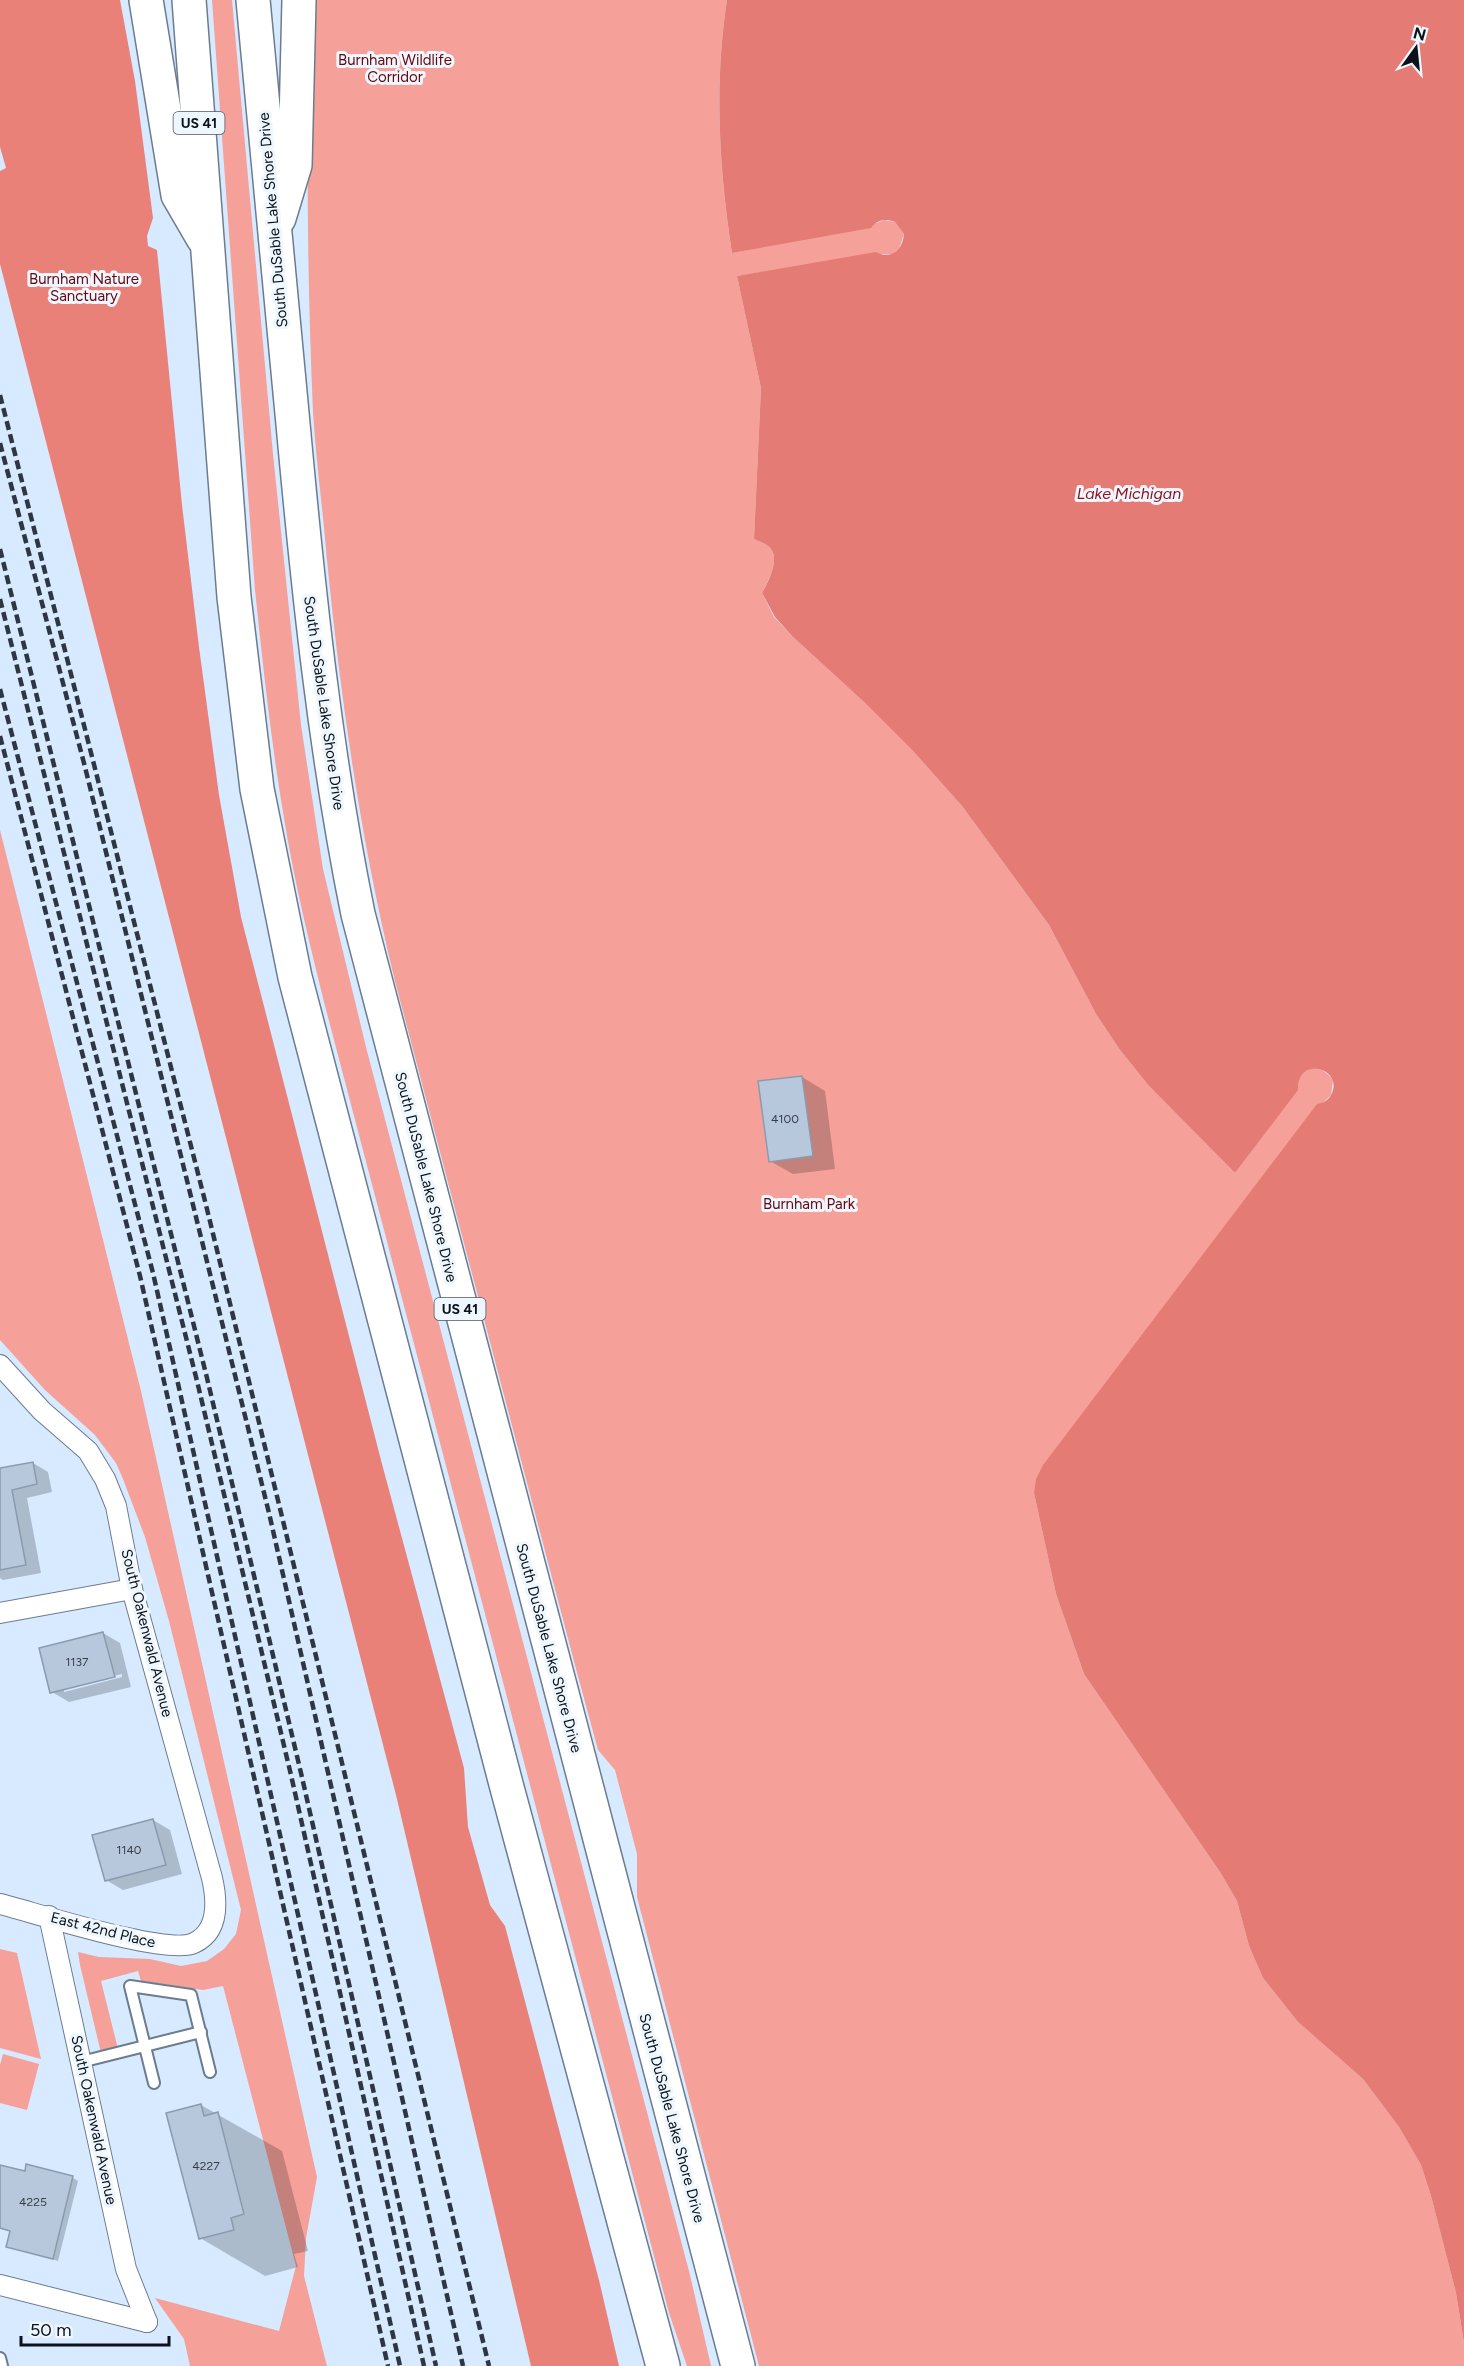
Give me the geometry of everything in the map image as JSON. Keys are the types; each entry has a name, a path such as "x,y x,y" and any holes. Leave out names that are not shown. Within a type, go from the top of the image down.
{"highway":[{"path":"146,0 178,195 208,246"},
{"name":"US 41","path":"189,0 234,597 257,789 279,904 298,989 506,1784 663,2366"},
{"name":"South DuSable Lake Shore Drive","path":"253,0 306,563 324,722 343,841 358,914 738,2366"},
{"path":"275,234 295,165 299,0"}],"street":[{"name":"South Oakenwald Avenue","path":"0,1365 42,1412 88,1451 105,1479 116,1506 132,1589 216,1896 216,1912 203,1936"},
{"path":"0,1613 132,1589"},
{"name":"East 42nd Place","path":"0,1904 170,1946 183,1947 196,1942 203,1936"},
{"name":"South Oakenwald Avenue","path":"0,2285 147,2322 126,2269 49,1916"}],"lane":[{"path":"154,2083 130,1986 191,1995 210,2072"},
{"path":"81,2062 201,2032"},
{"path":"0,2358 2,2366"}],"green space":[{"name":"Burnham Nature Sanctuary","path":"0,0 120,0 135,81 153,218 147,236 148,246 157,250 182,505 199,647 219,795 241,917 382,1464 464,1768 468,1827 490,1905 505,1926 599,2280 619,2366 531,2366 396,1795 0,264 0,171 6,168 0,147"},
{"path":"212,0 232,0 273,454 301,725 323,869 367,1051 690,2275 711,2366 687,2366 669,2313 324,1002 297,887 275,761 255,590"},
{"name":"Burnham Park","path":"310,0 727,0 719,95 721,159 732,253 884,220 895,222 904,234 899,249 893,254 879,254 737,276 761,388 754,539 768,546 774,556 772,569 762,593 774,617 913,751 962,806 1049,925 1096,1014 1120,1050 1149,1086 1235,1173 1297,1090 1298,1082 1305,1071 1316,1068 1328,1074 1333,1080 1331,1095 1034,1493 1056,1594 1084,1674 1220,1872 1237,1901 1249,1946 1263,1978 1298,2022 1363,2079 1399,2127 1421,2165 1456,2293 1464,2343 1464,2366 759,2366 637,1897 637,1854 615,1770 598,1750 395,981 372,877 339,666 314,430 308,206"},
{"path":"0,830 141,1391 317,2177 306,2238 304,2276 327,2366 190,2366 184,2339 155,2298 279,2331 296,2266 223,1986 203,1990 141,1981 138,1971 101,1981 118,2049 101,2053 80,1965 78,1952 99,1957 150,1959 181,1966 207,1961 224,1949 236,1934 241,1910 169,1621 145,1537 123,1479 116,1463 95,1435 45,1390 0,1340"},
{"path":"0,1949 17,1953 41,2059 0,2048"},
{"path":"3,2054 39,2064 27,2110 0,2103 0,2065"}],"water":[{"name":"Lake Michigan","path":"727,0 1464,0 1464,2343 1456,2293 1421,2165 1399,2127 1363,2079 1298,2022 1263,1978 1249,1946 1237,1901 1220,1872 1084,1674 1056,1594 1034,1493 1036,1479 1043,1465 1317,1104 1329,1098 1334,1084 1326,1072 1311,1069 1304,1072 1299,1079 1298,1090 1235,1173 1149,1086 1120,1050 1096,1014 1049,925 962,806 913,751 775,617 762,593 772,569 774,556 768,546 754,539 761,388 737,276 876,252 891,254 899,249 904,234 895,222 885,220 876,223 871,228 732,253 721,158 719,95"}],"building":[{"path":"802,1076 813,1156 769,1162 758,1081"},
{"path":"33,1462 37,1484 12,1490 26,1565 0,1570 0,1468"},
{"path":"103,1632 115,1677 50,1693 39,1648"},
{"path":"153,1819 166,1865 105,1881 92,1835"},
{"path":"201,2104 204,2116 218,2112 244,2214 231,2218 234,2230 199,2239 166,2113"},
{"path":"26,2164 73,2176 53,2259 6,2247 10,2231 0,2228 0,2165 25,2171"}],"railway":[{"path":"0,395 206,1205 489,2366"},
{"path":"0,443 85,767 269,1513 463,2366"},
{"path":"0,549 207,1378 301,1773 436,2366"},
{"path":"0,599 197,1381 291,1775 424,2366"},
{"path":"0,689 153,1273 400,2366"},
{"path":"0,736 140,1276 388,2366"}],"park label":[{"name":"Burnham Wildlife Corridor","path":"395,68"}]}
